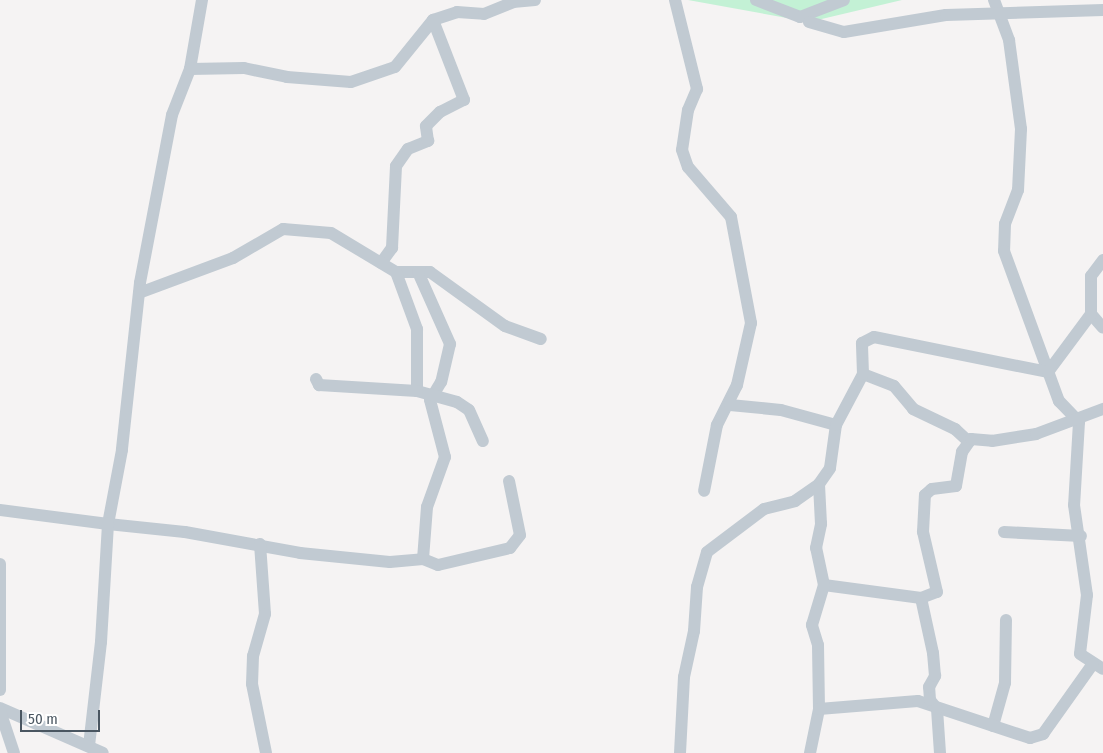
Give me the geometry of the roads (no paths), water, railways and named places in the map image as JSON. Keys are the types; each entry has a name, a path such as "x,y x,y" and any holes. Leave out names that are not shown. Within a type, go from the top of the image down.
{"street":[{"path":"89,745 101,642 108,524 122,450 140,293 172,115 190,69 202,0"},
{"path":"190,69 244,68 287,77 351,82 395,67 433,20 457,12 484,14 513,2 535,0"},
{"path":"675,0 697,89 688,110 682,150 688,167 731,216 751,323 730,405 717,425 704,491"},
{"path":"756,0 800,16 844,0"},
{"path":"819,709 918,701 937,709 1030,738 1043,734 1098,667 1080,654 1087,595 1081,536 1074,505 1078,422 1059,401 1004,251 1006,224 1018,190 1021,129 1009,40 995,6"},
{"path":"809,22 844,32 995,6 1103,10"},
{"path":"381,263 392,248 396,166 408,149 428,141 426,126 440,112 464,100 433,20"},
{"path":"140,293 233,258 283,230 332,233 396,272 430,272 505,326 541,339"},
{"path":"1048,372 1091,314 1091,276 1103,260"},
{"path":"396,272 417,329 417,391"},
{"path":"418,272 450,344 441,382 431,398 445,458 428,507 423,559"},
{"path":"1091,314 1103,328"},
{"path":"680,753 684,677 694,631 696,587 708,552 764,508 795,501 819,484 830,468 836,425 863,374 862,343 874,337 1048,372"},
{"path":"863,374 894,386 914,409 955,429 969,442"},
{"path":"316,378 319,385 417,391 431,398 457,402 469,410 483,441"},
{"path":"730,405 781,410 836,425"},
{"path":"824,585 920,598 937,592 923,532 925,494 932,489 956,486 962,452 969,442 1036,434 1078,422 1103,409"},
{"path":"0,510 390,562 423,559 438,565 466,562 510,548 520,535 509,482"},
{"path":"810,753 819,709 818,645 812,625 824,585 816,548 821,524 819,484"},
{"path":"1004,532 1081,536"},
{"path":"260,544 265,614 253,656 252,684 266,753"},
{"path":"0,564 0,690"},
{"path":"920,598 933,652 935,676 929,686 930,700 937,709 940,753"},
{"path":"993,726 1005,684 1006,620"},
{"path":"0,710 89,745 103,753"},
{"path":"0,710 14,753"}]}
